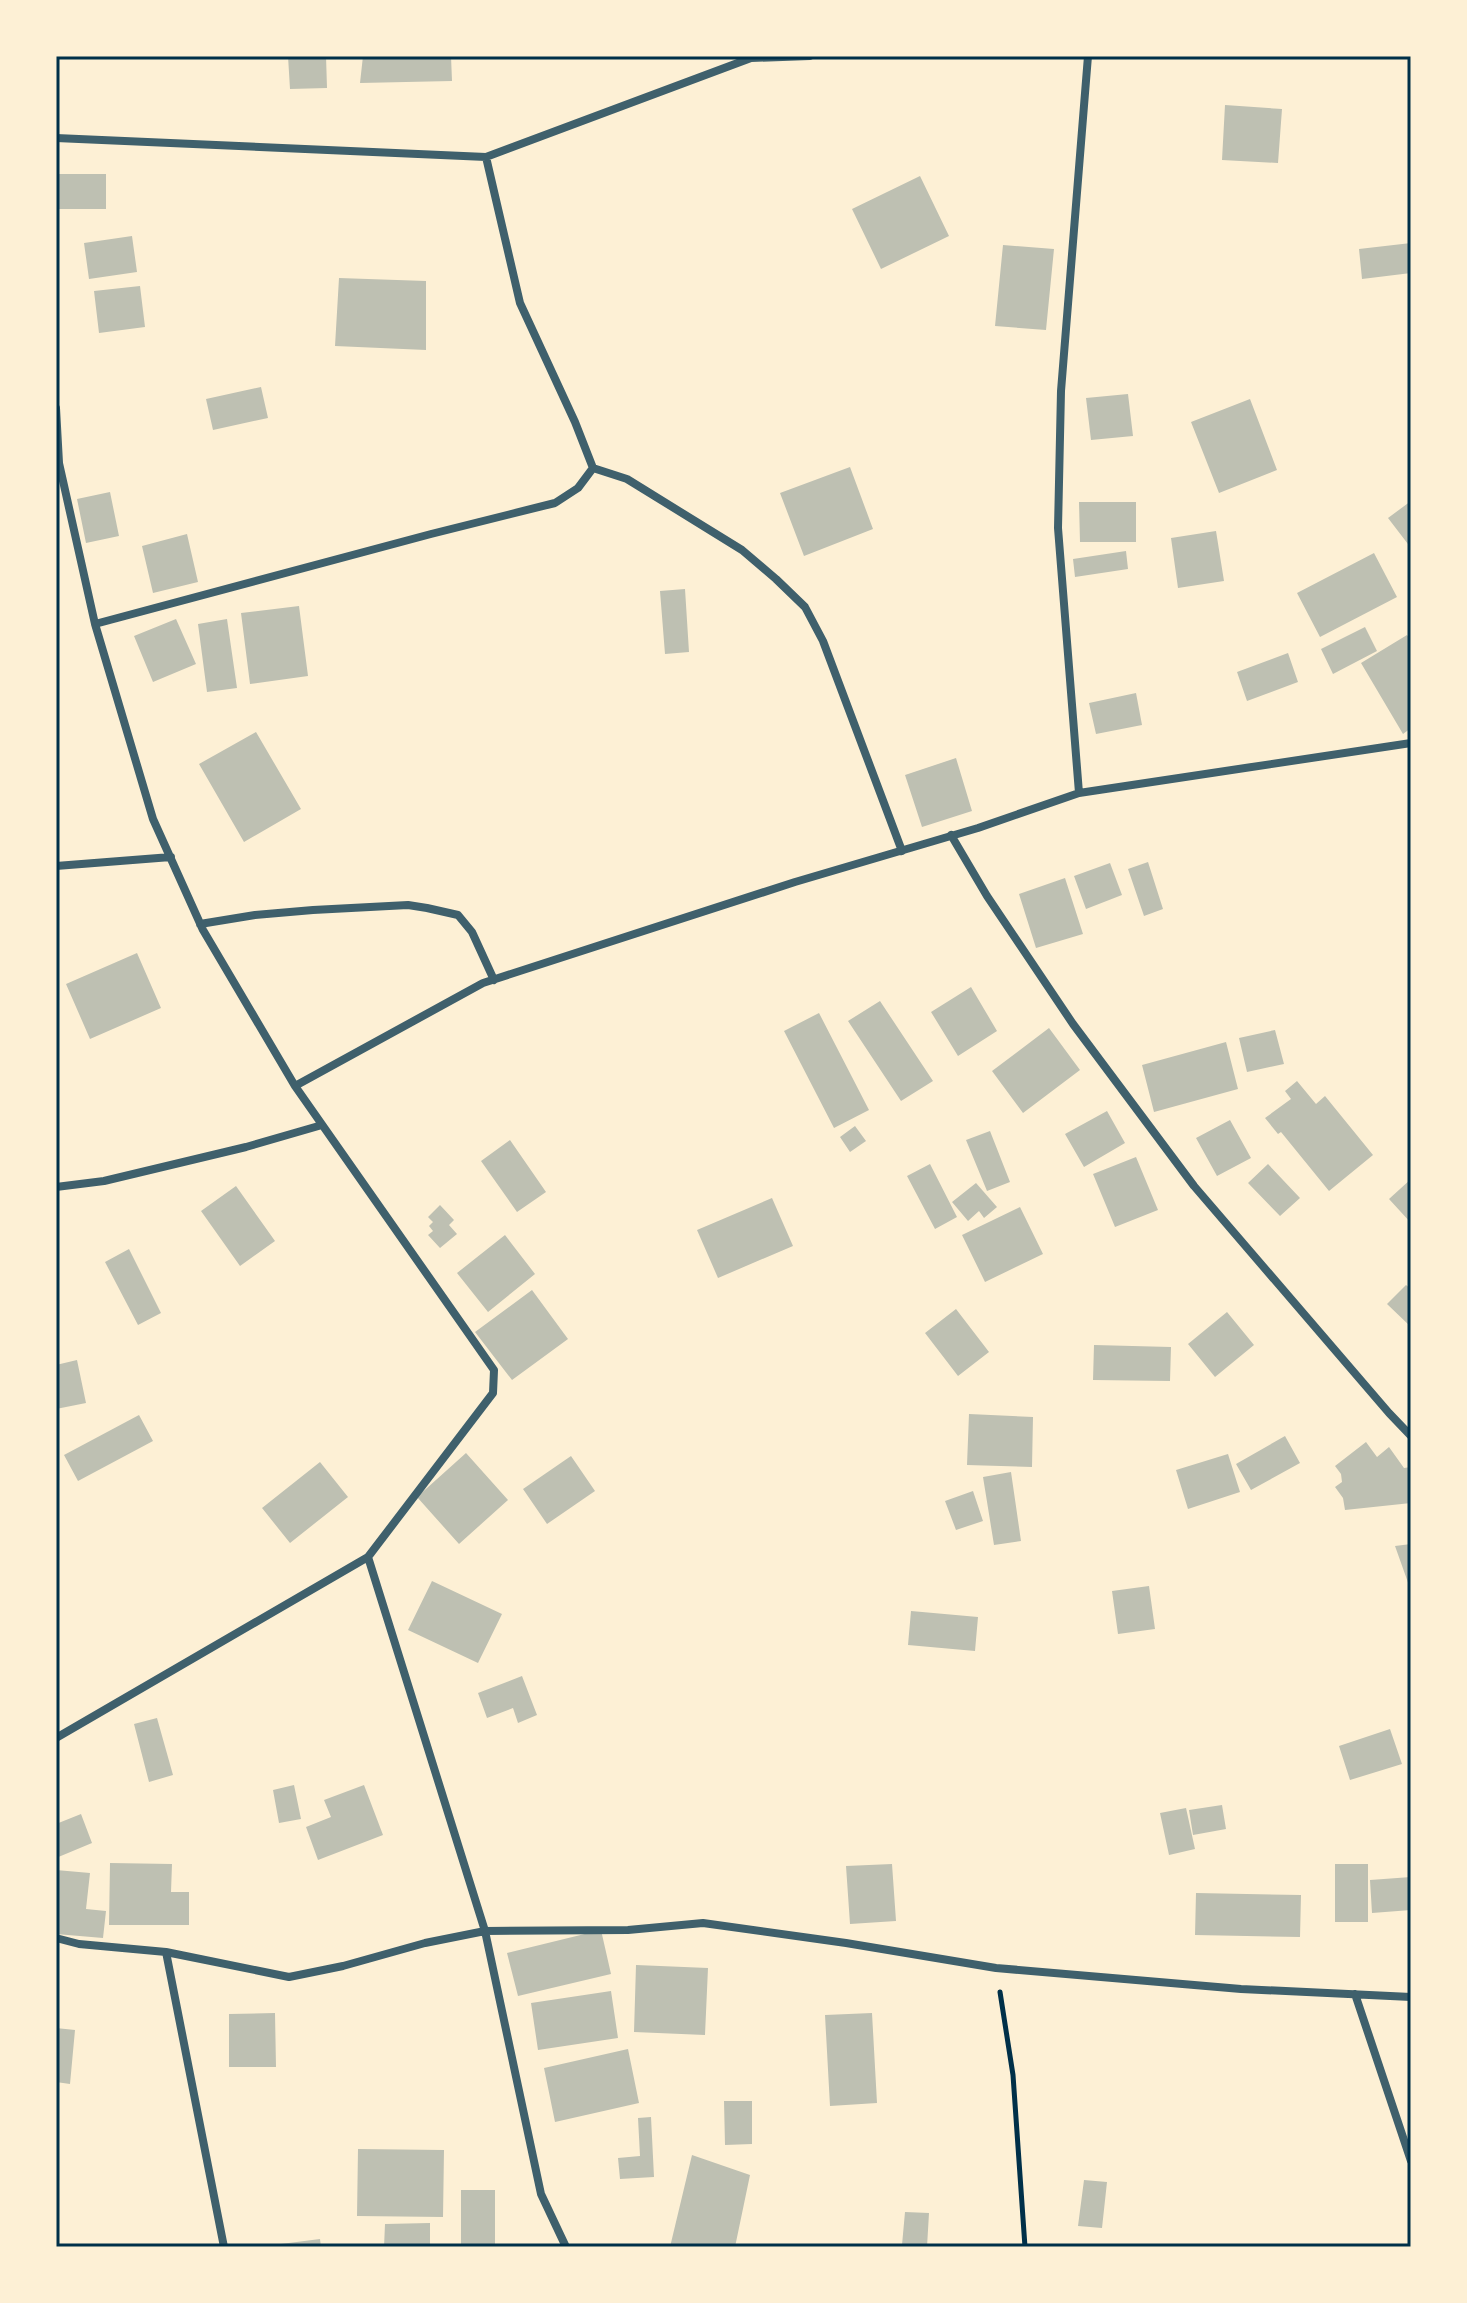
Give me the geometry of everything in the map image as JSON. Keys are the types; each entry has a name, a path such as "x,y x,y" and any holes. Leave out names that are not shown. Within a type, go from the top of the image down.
{"street":[{"path":"56,138 486,157 751,58 810,56"},
{"path":"1079,793 1058,528 1061,391 1088,56"},
{"path":"486,157 520,303 593,468"},
{"path":"56,408 57,464 95,624 153,819 200,924 295,1086 494,1370 493,1393 368,1557 56,1738"},
{"path":"95,624 555,503 578,488 593,468"},
{"path":"593,468 627,479 742,550 805,607 823,641 902,851"},
{"path":"295,1086 483,983 795,882 978,828 1079,793 1411,743"},
{"path":"951,835 987,896 1073,1024 1194,1186 1411,1436"},
{"path":"56,866 171,857"},
{"path":"200,924 313,910 408,905 427,908 458,915 472,932 494,980"},
{"path":"56,1187 104,1181 322,1125"},
{"path":"368,1557 485,1931 541,2194 566,2247"},
{"path":"56,1938 79,1944 166,1952 289,1977 485,1931 628,1930 703,1923 996,1968 1241,1989 1411,1997"},
{"path":"166,1952 224,2247"},
{"path":"1355,1994 1411,2161"}],"path":[{"path":"996,1968 1013,2075 1025,2247"}],"building":[{"path":"288,56 326,56 327,88 290,89"},
{"path":"363,56 451,56 452,81 360,83"},
{"path":"1225,105 1282,109 1278,163 1222,160"},
{"path":"56,174 106,174 106,209 56,209"},
{"path":"920,176 949,236 881,269 852,209"},
{"path":"132,236 137,272 89,279 84,243"},
{"path":"1411,243 1411,273 1362,279 1359,249"},
{"path":"1003,245 1054,249 1046,330 995,326"},
{"path":"339,278 426,281 426,350 335,346"},
{"path":"140,286 145,327 99,333 94,291"},
{"path":"261,387 268,418 213,430 206,399"},
{"path":"1128,394 1133,436 1091,440 1086,398"},
{"path":"1250,399 1277,470 1219,493 1191,422"},
{"path":"850,467 873,529 804,556 780,493"},
{"path":"110,492 119,536 86,543 77,499"},
{"path":"1411,501 1411,548 1388,518"},
{"path":"1079,502 1136,502 1136,542 1080,542"},
{"path":"1216,531 1224,581 1178,588 1171,538"},
{"path":"187,534 198,582 153,593 142,546"},
{"path":"1126,551 1128,569 1075,577 1073,559"},
{"path":"1374,553 1397,597 1320,637 1297,593"},
{"path":"685,589 689,652 665,654 660,591"},
{"path":"299,606 308,676 250,684 241,613"},
{"path":"176,619 196,664 153,682 134,636"},
{"path":"227,619 237,688 207,692 198,624"},
{"path":"1365,627 1377,651 1333,674 1321,649"},
{"path":"1407,635 1411,641 1411,728 1403,734 1361,663"},
{"path":"1288,653 1298,682 1247,701 1237,672"},
{"path":"1136,693 1142,725 1096,734 1089,703"},
{"path":"256,732 301,809 244,842 199,764"},
{"path":"956,758 972,811 922,827 905,775"},
{"path":"1148,862 1163,909 1144,916 1128,869"},
{"path":"1110,863 1122,895 1086,909 1074,876"},
{"path":"1065,878 1083,934 1036,948 1019,894"},
{"path":"137,953 161,1008 90,1039 66,984"},
{"path":"971,987 997,1031 958,1056 931,1012"},
{"path":"880,1001 933,1081 901,1101 848,1021"},
{"path":"819,1013 869,1110 834,1128 784,1031"},
{"path":"1049,1028 1080,1070 1023,1113 992,1071"},
{"path":"1275,1030 1284,1064 1247,1072 1239,1038"},
{"path":"1226,1042 1238,1089 1154,1112 1142,1065"},
{"path":"1297,1081 1316,1104 1325,1096 1373,1155 1329,1191 1281,1132 1278,1134 1265,1118 1291,1099 1285,1091"},
{"path":"1107,1111 1125,1143 1084,1167 1065,1134"},
{"path":"1230,1120 1251,1158 1217,1176 1196,1138"},
{"path":"855,1126 866,1141 850,1152 840,1137"},
{"path":"990,1131 1010,1182 987,1191 966,1140"},
{"path":"510,1140 546,1192 517,1212 481,1161"},
{"path":"1136,1157 1158,1210 1115,1227 1093,1174"},
{"path":"930,1164 957,1217 935,1229 907,1176"},
{"path":"1268,1164 1300,1198 1280,1216 1248,1183"},
{"path":"1411,1179 1411,1223 1389,1199"},
{"path":"976,1183 997,1207 984,1218 979,1211 968,1221 952,1202"},
{"path":"236,1186 275,1241 240,1266 201,1211"},
{"path":"772,1198 793,1246 718,1278 697,1230"},
{"path":"440,1205 454,1220 449,1225 457,1234 440,1248 428,1235 433,1231 429,1226 433,1222 428,1217"},
{"path":"1020,1207 1043,1254 985,1282 962,1235"},
{"path":"505,1235 535,1274 488,1312 457,1273"},
{"path":"129,1249 161,1313 138,1325 105,1262"},
{"path":"1406,1285 1411,1289 1411,1327 1387,1304"},
{"path":"532,1290 568,1339 512,1380 475,1332"},
{"path":"956,1309 989,1352 958,1376 925,1333"},
{"path":"1227,1312 1254,1345 1215,1377 1188,1344"},
{"path":"1094,1345 1171,1347 1170,1381 1093,1380"},
{"path":"77,1360 86,1403 56,1409 56,1365"},
{"path":"969,1414 1033,1417 1032,1467 967,1465"},
{"path":"139,1415 153,1441 78,1481 64,1455"},
{"path":"1285,1436 1300,1463 1251,1490 1236,1464"},
{"path":"1366,1442 1377,1457 1389,1447 1404,1468 1411,1467 1411,1503 1345,1510 1343,1498 1335,1487 1342,1482 1335,1466"},
{"path":"466,1453 508,1500 459,1544 417,1497"},
{"path":"1228,1454 1240,1492 1188,1509 1176,1470"},
{"path":"571,1456 595,1491 547,1524 523,1489"},
{"path":"320,1462 348,1497 290,1543 262,1508"},
{"path":"1011,1472 1021,1541 994,1545 983,1477"},
{"path":"973,1491 983,1521 956,1530 945,1501"},
{"path":"1411,1544 1411,1591 1395,1546"},
{"path":"432,1581 502,1614 478,1663 408,1630"},
{"path":"1149,1586 1155,1629 1118,1634 1112,1591"},
{"path":"911,1611 978,1617 975,1651 908,1645"},
{"path":"522,1676 537,1715 518,1723 513,1708 487,1718 478,1693"},
{"path":"157,1718 173,1775 149,1782 134,1724"},
{"path":"1390,1729 1402,1764 1350,1780 1339,1746"},
{"path":"294,1785 301,1819 279,1823 273,1790"},
{"path":"364,1785 383,1835 318,1860 306,1827 331,1817 324,1800"},
{"path":"1222,1805 1226,1829 1193,1835 1189,1810"},
{"path":"1186,1808 1195,1849 1169,1855 1160,1813"},
{"path":"81,1814 92,1843 56,1858 56,1824"},
{"path":"110,1863 172,1864 171,1892 189,1892 189,1925 109,1925"},
{"path":"892,1864 896,1921 850,1924 846,1866"},
{"path":"1335,1864 1368,1864 1368,1922 1335,1922"},
{"path":"56,1870 90,1873 86,1909 106,1911 103,1938 56,1934"},
{"path":"1411,1877 1411,1910 1372,1913 1370,1880"},
{"path":"1196,1893 1301,1895 1300,1937 1195,1935"},
{"path":"601,1930 611,1974 518,1996 507,1953"},
{"path":"636,1965 708,1968 705,2035 634,2032"},
{"path":"611,1991 618,2038 538,2050 531,2003"},
{"path":"275,2013 276,2067 229,2067 229,2014"},
{"path":"872,2013 877,2103 830,2106 825,2015"},
{"path":"56,2028 75,2030 70,2084 56,2082"},
{"path":"628,2049 639,2103 555,2122 544,2068"},
{"path":"724,2101 752,2101 752,2144 725,2145"},
{"path":"651,2117 654,2177 620,2179 618,2158 640,2156 638,2118"},
{"path":"358,2149 444,2150 443,2217 357,2216"},
{"path":"692,2155 750,2175 735,2247 670,2247"},
{"path":"1084,2180 1107,2182 1102,2228 1078,2226"},
{"path":"461,2190 495,2190 495,2244 461,2244"},
{"path":"905,2212 929,2213 927,2247 902,2245"},
{"path":"430,2223 430,2247 384,2247 385,2224"},
{"path":"320,2239 321,2247 273,2247 273,2245"}]}
